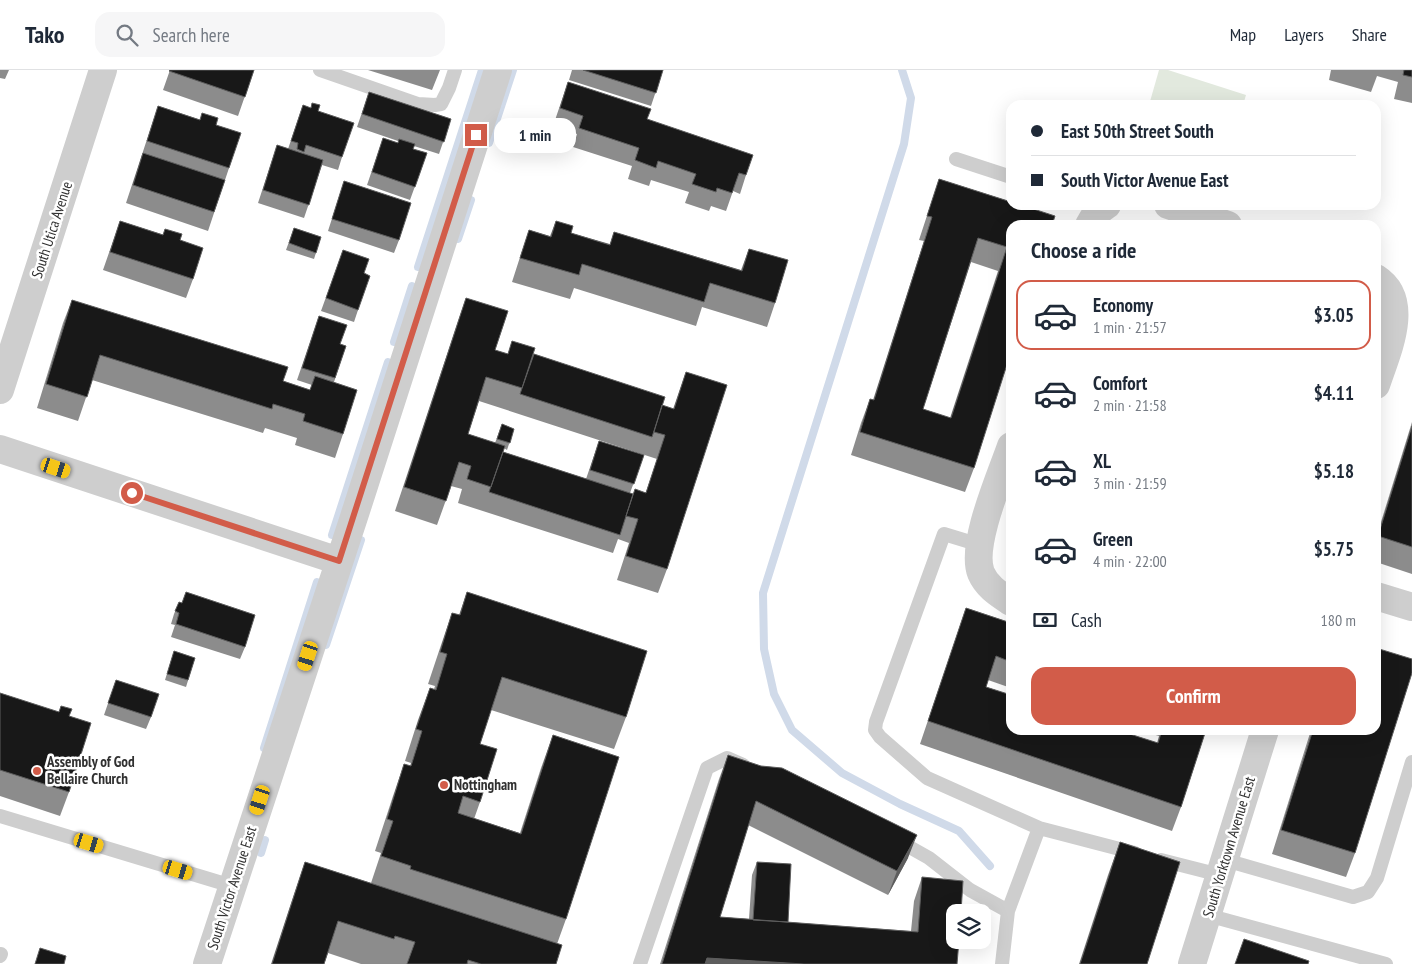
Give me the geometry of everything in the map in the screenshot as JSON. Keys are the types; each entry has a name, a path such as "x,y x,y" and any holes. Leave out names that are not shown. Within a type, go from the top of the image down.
{"street":[{"name":"South Utica Avenue","path":"0,390 103,70"},
{"name":"South Victor Avenue East","path":"207,964 498,70"},
{"path":"1183,210 1213,220"},
{"path":"1381,369 1394,329 1391,297"},
{"path":"0,449 339,561"},
{"path":"1006,461 984,525 980,546 981,572 992,590 1006,599"},
{"path":"1381,598 1412,607"},
{"name":"South Yorktown Avenue East","path":"1192,964 1263,735"}],"lane":[{"path":"320,70 418,104 434,105 441,104 455,70"},
{"path":"956,158 1006,175"},
{"path":"980,546 944,534 876,722 876,730 880,737 927,778 1039,828 1353,897 1368,892 1377,878 1412,762"},
{"path":"640,964 706,768 727,758 753,770"},
{"path":"0,816 232,886"},
{"path":"1002,964 1008,912 1039,828"},
{"path":"882,831 929,858 970,890 1008,912"},
{"path":"1207,916 1386,964"}],"shaded area":[{"path":"1159,70 1168,70 1246,95 1244,100 1150,100"}],"building":[{"path":"170,70 254,70 245,97"},
{"path":"583,70 663,70 656,93"},
{"path":"1404,70 1412,70 1412,77 1403,75"},
{"path":"568,82 651,109 647,119 753,155 746,175 739,173 732,193 717,188 716,192 692,184 696,174 658,161 656,168 635,160 639,148 579,128 583,116 560,108"},
{"path":"369,92 451,119 444,142 362,114"},
{"path":"312,103 320,105 318,111 354,123 342,157 306,145 304,152 297,149 298,143 291,141 303,105 311,108"},
{"path":"158,106 200,120 202,113 218,118 216,125 241,133 229,168 147,141"},
{"path":"383,138 398,143 399,139 415,144 413,149 427,153 415,187 372,172"},
{"path":"277,145 323,160 309,205 263,190"},
{"path":"143,153 225,180 214,212 133,185"},
{"path":"939,179 1006,200 1006,210 1036,210 1055,216 1054,220 1006,220 1006,247 978,238 923,409 951,418 1006,250 1006,368 974,468 860,432 870,399 874,400 932,217 927,216"},
{"path":"344,181 411,203 399,240 332,219"},
{"path":"120,221 163,235 165,229 182,234 180,240 203,248 193,279 110,252"},
{"path":"556,221 573,226 571,233 610,245 614,232 742,271 749,249 788,260 775,303 710,283 704,302 582,264 579,275 520,258 529,230 551,237"},
{"path":"294,228 321,237 316,253 289,243"},
{"path":"343,250 369,259 364,273 370,276 358,310 326,298"},
{"path":"466,298 508,311 495,350 508,354 512,341 535,348 522,388 486,377 468,434 505,446 491,487 467,479 471,466 459,462 446,501 404,487"},
{"path":"72,300 288,367 283,381 310,390 315,376 357,390 343,434 303,421 305,414 273,404 272,409 100,355 87,397 46,384"},
{"path":"319,316 347,325 340,344 346,346 335,378 302,368"},
{"path":"534,354 665,397 652,437 520,394"},
{"path":"686,372 727,385 667,569 626,556 638,519 626,516 635,489 646,493 665,435 654,432 662,405 674,409"},
{"path":"502,424 514,429 510,443 497,439"},
{"path":"1412,426 1412,547 1381,537 1381,526"},
{"path":"599,441 644,455 634,484 590,470"},
{"path":"503,452 633,494 620,535 489,492"},
{"path":"186,592 255,615 245,647 176,624 179,613 175,611 179,602 182,603"},
{"name":"Nottingham","path":"467,592 647,651 626,717 502,677 480,744 497,749 480,802 463,796 458,813 521,834 553,735 619,757 566,919 410,869 411,866 381,856 393,821 387,819 404,764 411,766 422,731 416,729 430,688 436,690 447,654 440,652 452,613 460,615"},
{"path":"966,608 1006,621 1006,660 996,656 986,687 1006,693 1006,735 1133,735 1158,743 1160,735 1204,735 1181,807 928,721"},
{"path":"1381,650 1412,659 1412,673 1355,853 1281,830 1311,735 1381,735"},
{"path":"174,651 195,658 188,680 167,674"},
{"path":"116,680 159,694 151,717 108,703"},
{"name":"Assembly of God Bellaire Church","path":"0,693 59,712 61,706 72,709 69,716 91,723 69,792 0,770"},
{"path":"728,755 761,766 782,768 917,835 897,871 756,801 720,917 918,932 922,877 963,881 962,904 946,904 946,949 958,949 957,964 804,964 707,958 705,964 662,964"},
{"path":"1120,842 1180,862 1147,964 1080,964"},
{"path":"305,862 562,945 556,964 481,964 468,960 467,964 407,964 415,942 395,936 394,939 338,921 324,964 272,964"},
{"path":"757,862 791,864 788,922 753,920"},
{"path":"1244,939 1309,961 1308,964 1235,964"},
{"path":"40,948 66,956 64,964 35,964"}],"waterway":[{"path":"418,267 482,70"},
{"path":"489,143 513,70"},
{"path":"902,70 911,98 904,144 763,593 764,649 774,694 792,730 842,773 900,804 959,831 990,866"},
{"path":"458,239 471,200"},
{"path":"394,342 412,286"},
{"path":"332,535 388,362"},
{"path":"326,645 361,540"},
{"path":"264,748 317,582"},
{"path":"261,853 265,840"}],"place":[{"name":"Assembly of God Bellaire Church","path":"37,771"},
{"name":"Nottingham","path":"444,785"}],"route":[{"path":"132,493 339,561 476,135"}]}
